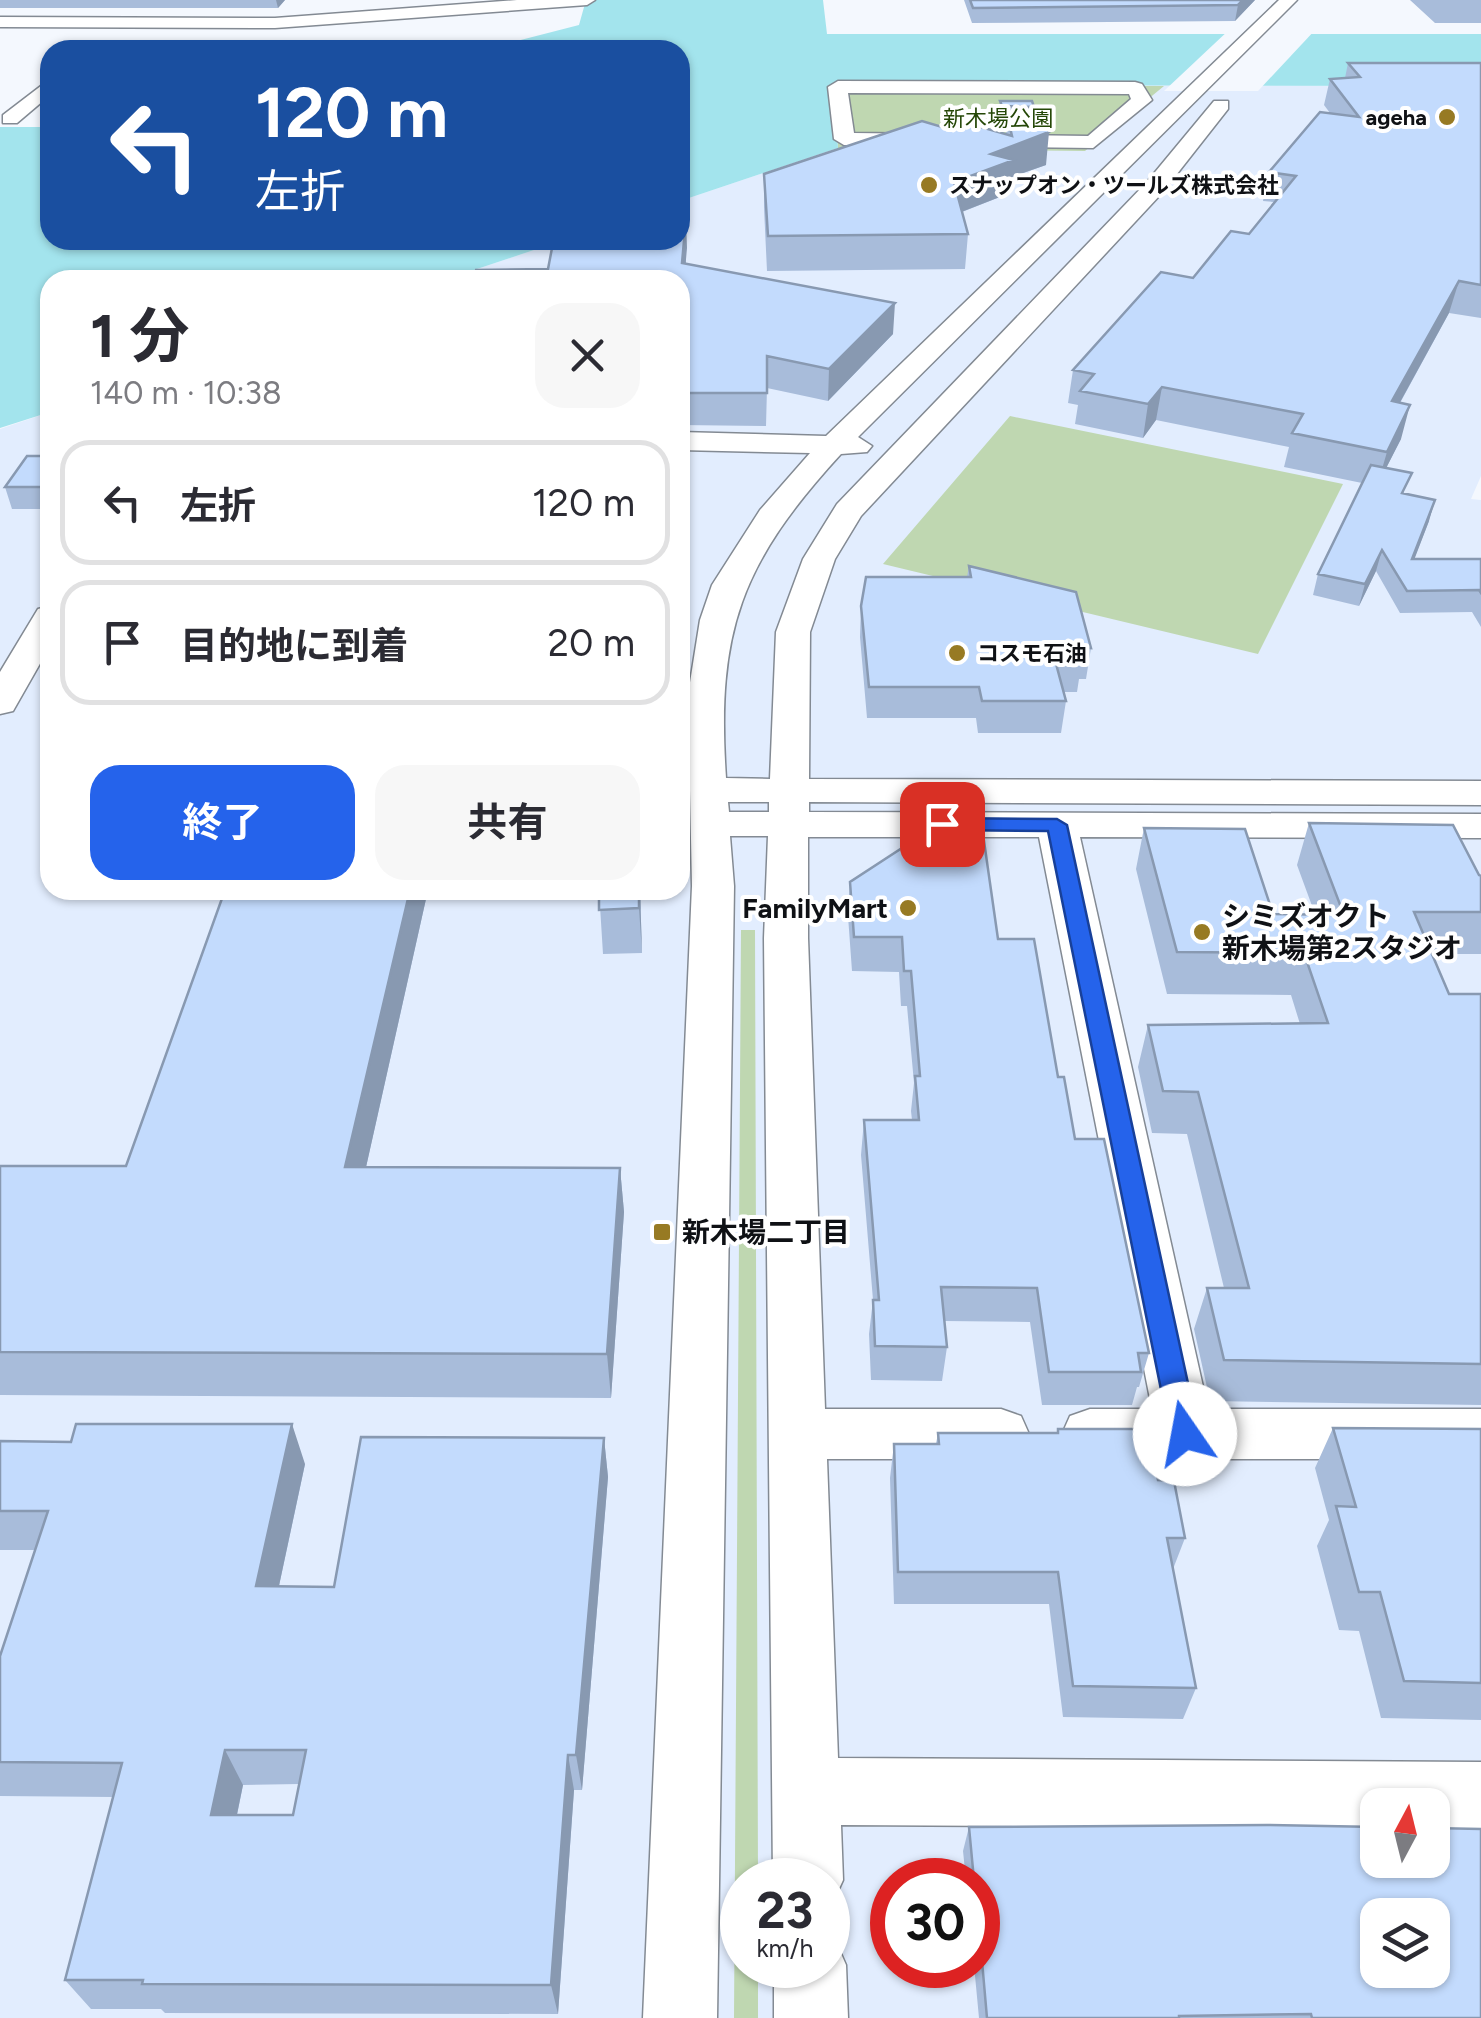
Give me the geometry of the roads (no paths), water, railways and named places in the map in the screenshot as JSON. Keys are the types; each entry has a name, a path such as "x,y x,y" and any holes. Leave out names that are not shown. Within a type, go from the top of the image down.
{"street":[{"path":"0,20 297,20 316,0"},
{"path":"0,20 119,23 297,20 586,0"},
{"path":"808,1858 786,938 793,632 831,535 898,454 1154,188 1261,27 1289,0"},
{"path":"102,37 119,23"},
{"path":"432,32 490,25"},
{"path":"17,83 40,84"},
{"path":"838,87 1135,88 1142,100 1093,142 944,132 844,139 838,87"},
{"path":"5,119 40,92"},
{"path":"680,2018 711,946 708,708 712,642 729,584 774,516 838,443 1215,92"},
{"path":"5,119 40,119"},
{"path":"690,441 838,443 898,454"},
{"path":"0,703 40,633"},
{"path":"710,807 1481,793"},
{"path":"789,807 1057,825 1460,836"},
{"path":"1057,825 1185,1434"},
{"path":"798,1434 1481,1434"},
{"path":"806,1791 1481,1795"},
{"path":"810,1988 811,2018"}],"water":[{"path":"586,0 823,0 827,34 1481,34 1481,86 833,85 838,148 690,198 690,40 521,40 579,25"},
{"path":"0,127 40,127 40,250 534,250 474,270 40,270 40,415 0,428"}],"place":[{"name":"ageha","path":"1447,117"},
{"name":"スナップオン・ツールズ株式会社","path":"929,185"},
{"name":"コスモ石油","path":"957,653"},
{"name":"FamilyMart","path":"908,908"},
{"name":"シミズオクト 新木場第2スタジオ","path":"1202,932"},
{"name":"新木場二丁目","path":"662,1232"}],"park label":[{"name":"新木場公園","path":"998,118"}]}
